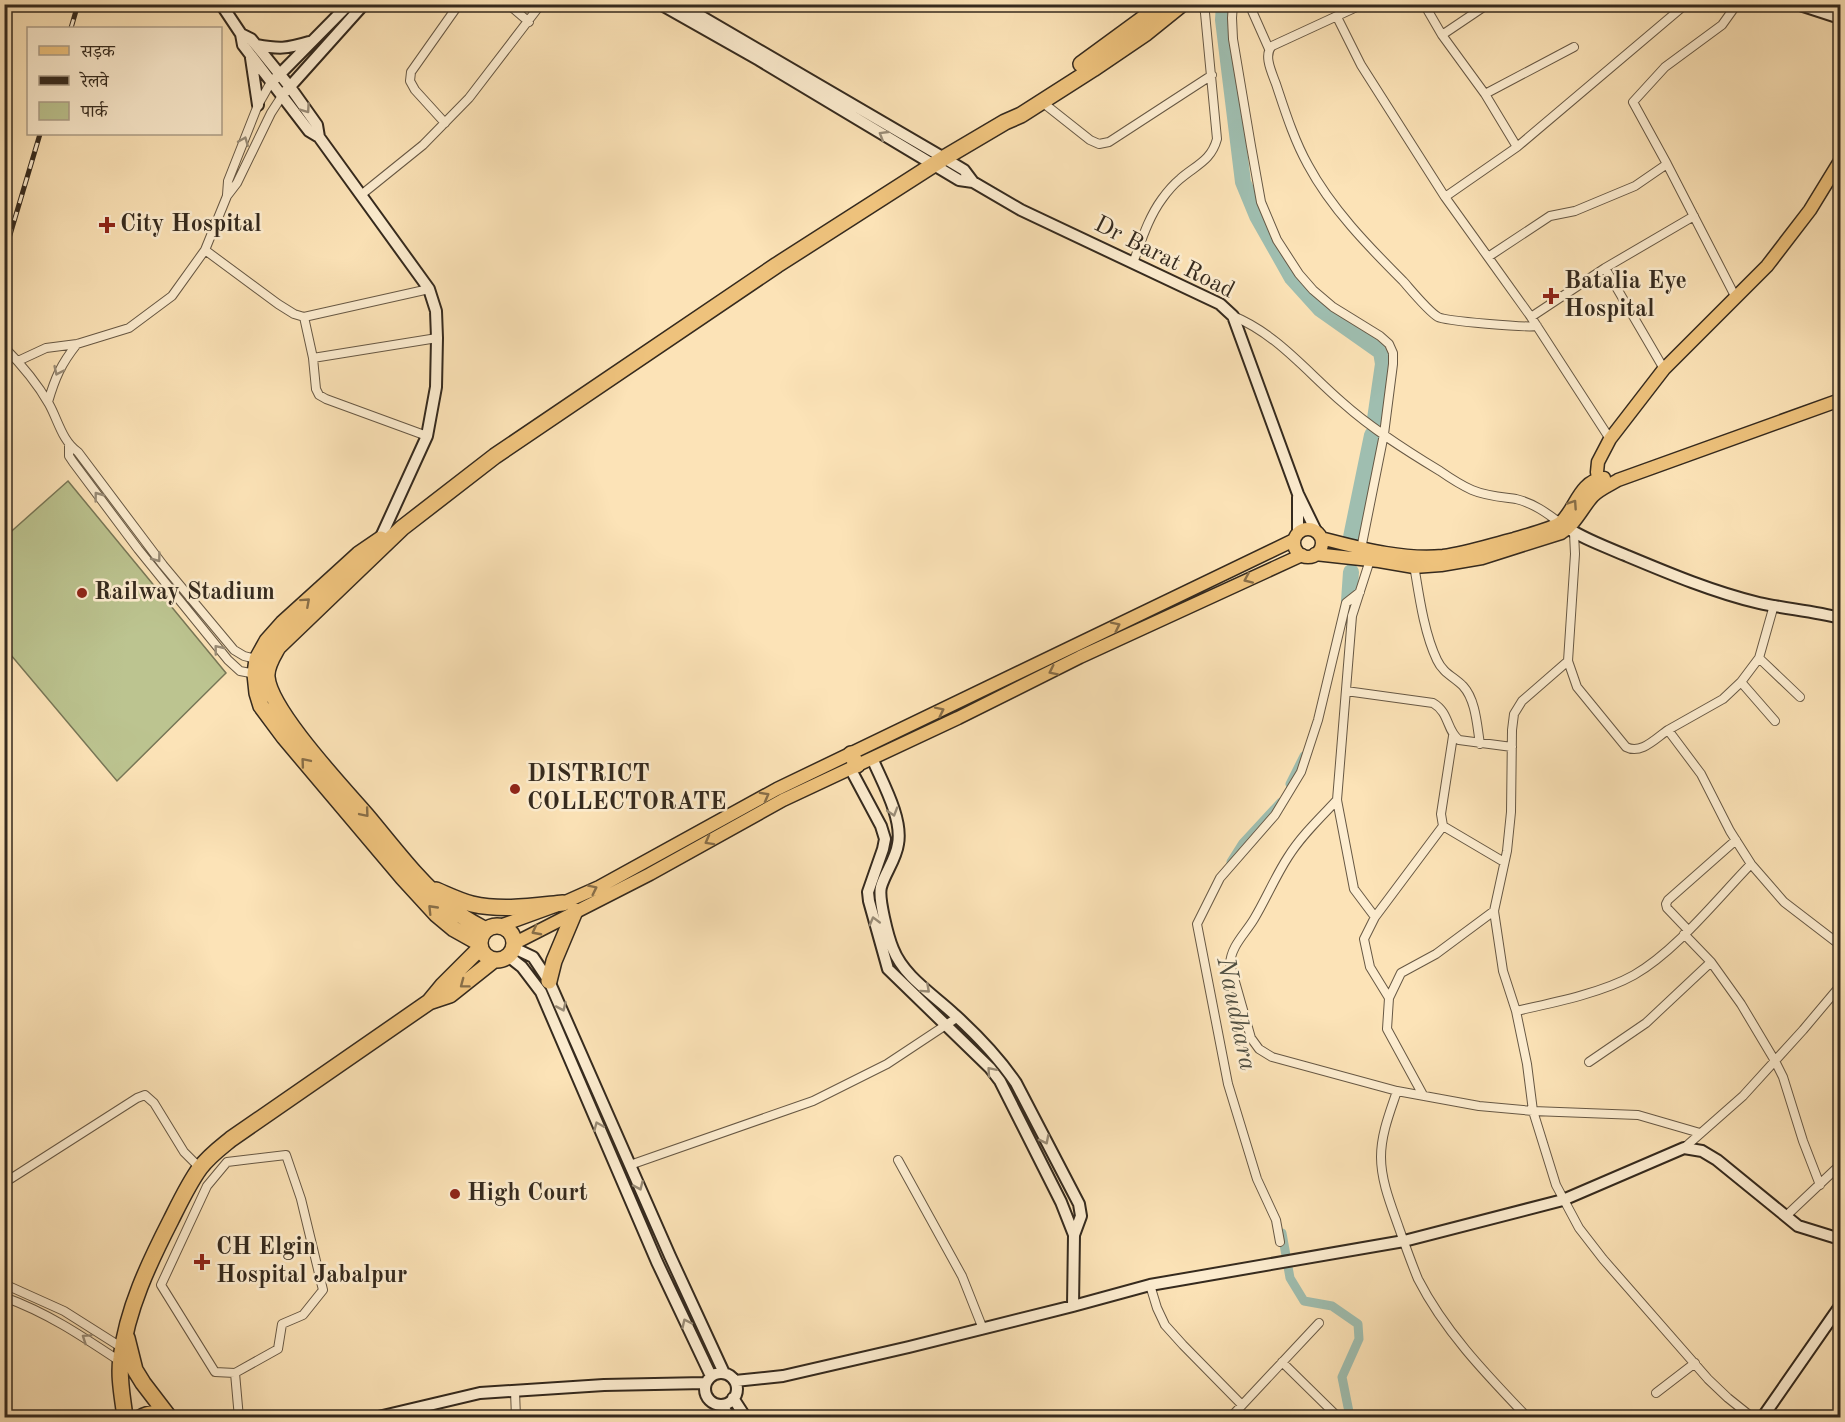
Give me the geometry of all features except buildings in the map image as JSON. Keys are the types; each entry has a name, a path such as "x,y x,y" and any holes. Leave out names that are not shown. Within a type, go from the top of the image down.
{"highway":[{"path":"1005,122 1014,110 1117,39 1163,4"},
{"path":"429,1002 450,995 508,952 512,933 509,930 486,936 454,929 436,914 284,737 261,706 257,693 262,668 296,628 381,544 495,456 750,283 938,161 1005,122 1021,116 1146,33 1182,4"},
{"path":"262,668 275,701 324,766 428,887 451,909 486,936"},
{"path":"428,887 470,904 518,908 569,907 549,981"},
{"path":"486,936 485,956 508,952"},
{"path":"125,1418 126,1332 140,1288 158,1245 200,1168 214,1152 231,1139 429,1002 486,936"},
{"path":"127,1359 142,1383 170,1417"},
{"path":"140,1418 152,1413 170,1417"}],"main road":[{"path":"1599,484 1598,462 1610,440 1664,369 1767,266 1810,210 1840,161"},
{"path":"852,762 872,758 1102,647 1302,555 1315,554 1413,562 1471,550 1525,535 1568,528 1580,493 1588,485 1599,484 1609,478 1618,480 1840,400"},
{"path":"486,936 569,907 650,874 852,762 1296,536 1307,528 1318,535 1361,549 1413,562"},
{"path":"1315,554 1321,547 1318,535"},
{"path":"1296,536 1295,549 1302,555"},
{"path":"508,952 569,907"}],"street":[{"path":"221,4 241,34 243,45 253,49 280,74 317,125 319,137"},
{"path":"227,196 228,181 258,105 271,82 349,4"},
{"path":"18,361 46,348 77,345 129,328 172,296 205,250 227,196 237,183 271,113 282,96 364,4"},
{"path":"445,123 415,90 410,81 411,72 459,4"},
{"path":"508,4 529,22"},
{"path":"361,195 423,146 469,98 541,4"},
{"name":"Dr Barat Road","path":"660,4 938,161 964,170 973,182 1021,210 1220,304 1233,316 1298,494 1318,535"},
{"name":"Dr Barat Road","path":"680,4 938,161"},
{"path":"1133,263 1149,222 1161,200 1179,180 1206,159 1214,150 1217,139 1203,4"},
{"path":"1233,4 1233,39 1261,202 1277,240 1299,274 1313,290 1333,307 1380,336 1389,344 1393,353 1394,364 1384,434 1361,549"},
{"path":"1249,4 1269,49 1271,70 1288,120 1308,165 1336,206 1375,253 1439,317 1521,327 1538,326"},
{"path":"1269,49 1363,4"},
{"path":"1424,4 1442,35 1485,94 1517,147"},
{"path":"1442,35 1488,4"},
{"path":"1445,197 1517,147 1686,4"},
{"path":"1736,298 1633,102 1665,67 1722,25 1737,4"},
{"path":"1797,4 1840,18"},
{"path":"1337,17 1361,65 1445,197 1538,326 1610,440"},
{"path":"253,49 278,49 312,41"},
{"path":"1485,94 1574,47"},
{"path":"253,49 271,82 309,131 319,137 429,289 436,311 436,387 427,436 381,544"},
{"path":"253,49 258,105"},
{"path":"1042,102 1090,140 1099,144 1109,142 1212,75"},
{"path":"1488,257 1550,216 1575,212 1635,186 1667,164"},
{"path":"1531,317 1605,268 1694,216"},
{"path":"205,250 278,304 304,317 429,289"},
{"path":"1605,268 1664,369"},
{"path":"1233,316 1250,323 1268,335 1344,404 1384,434 1472,490 1536,506 1568,528 1640,561 1719,591 1840,618"},
{"path":"304,317 313,358 316,389 320,395 427,436"},
{"path":"313,358 437,338"},
{"path":"48,402 63,362 77,345"},
{"path":"4,347 18,361 48,402 69,446 69,456 73,462 184,607 240,671 262,668"},
{"path":"69,446 78,452 163,565 234,650 262,668"},
{"name":"Dr Barat Road","path":"1296,536 1298,494"},
{"path":"1568,528 1575,567 1568,662 1577,687 1626,747 1633,750 1640,749 1668,730 1723,699 1741,682 1759,658 1774,605"},
{"path":"1370,560 1352,616 1337,800 1354,889 1376,917"},
{"path":"1413,562 1437,662 1445,672 1464,687 1470,698 1480,744"},
{"path":"1280,1242 1276,1220 1257,1179 1228,1084 1197,924 1220,878 1275,815 1301,772 1318,720 1346,603 1360,592"},
{"path":"1759,658 1800,698"},
{"path":"1568,662 1522,701 1514,714 1511,812 1494,911 1503,971 1516,1011 1527,1064 1533,1111 1553,1178 1579,1228 1603,1259 1695,1363 1728,1398 1753,1418"},
{"path":"1741,682 1775,721"},
{"path":"1346,691 1433,703 1441,708 1453,735 1441,813 1443,826 1376,917 1364,939 1370,967 1389,998"},
{"path":"1668,730 1701,774 1751,864 1784,902 1840,945"},
{"path":"1453,735 1459,740 1512,747"},
{"path":"872,758 895,813 898,830 898,845 880,891 891,946 898,961 909,973 958,1017 1004,1065 1016,1083 1078,1204 1081,1216 1074,1234 1073,1306"},
{"path":"852,762 885,839 868,892 888,969 990,1068 1000,1081 1061,1202 1074,1234"},
{"path":"1337,800 1289,854 1259,911 1231,955 1230,964 1251,1038 1260,1048 1272,1057 1397,1091 1479,1106 1533,1111 1638,1115 1700,1133"},
{"path":"1443,826 1504,862"},
{"path":"1736,840 1668,900 1667,909 1711,962 1741,1004 1775,1061 1783,1077 1803,1141 1820,1185"},
{"path":"1516,1011 1606,987 1634,975 1658,959 1751,864"},
{"path":"1423,1095 1387,1029 1389,998 1401,973 1436,954 1494,911"},
{"path":"508,952 532,957 541,966 549,981 724,1373 735,1381 737,1390 734,1398 726,1404 713,1403 706,1397 708,1380 541,992 508,952"},
{"path":"1589,1062 1646,1023 1711,962"},
{"path":"735,1381 783,1376 909,1347 1150,1285 1404,1241 1563,1200 1684,1148 1743,1096 1840,986"},
{"path":"630,1165 813,1101 887,1064 958,1017"},
{"path":"1397,1091 1385,1127 1381,1156 1383,1176 1391,1207 1418,1278 1432,1305 1452,1333 1493,1382 1528,1418"},
{"path":"4,1183 145,1095 154,1103 184,1152 200,1168"},
{"path":"1684,1148 1702,1151 1717,1160 1798,1226 1840,1239"},
{"path":"286,1155 301,1198 323,1290 303,1315 282,1324 278,1349 235,1373 215,1372 161,1285 207,1186 227,1162 286,1155"},
{"path":"898,1160 962,1276 983,1329"},
{"path":"1786,1216 1840,1165"},
{"path":"4,1284 64,1311 127,1359"},
{"path":"1150,1285 1165,1325 1242,1405"},
{"path":"4,1297 48,1315 127,1359"},
{"path":"1762,1418 1840,1306"},
{"path":"1230,1418 1319,1323"},
{"path":"1282,1362 1338,1418"},
{"path":"1656,1393 1695,1363"},
{"path":"235,1373 239,1418"},
{"path":"374,1418 480,1393 708,1380 724,1373"},
{"path":"515,1391 516,1418"},
{"path":"734,1398 746,1418"},
{"path":"722,1405 730,1418"}],"green space":[{"name":"Railway Stadium","path":"68,481 226,673 117,781 5,648 5,537"}],"waterway":[{"path":"1224,4 1223,20 1243,182 1257,216 1292,278 1320,309 1381,352 1383,364 1375,419"},
{"path":"1351,537 1372,435"},
{"path":"1349,601 1351,572"},
{"name":"Naudhara","path":"1290,784 1304,756"},
{"name":"Naudhara","path":"1231,862 1243,843 1281,802"},
{"name":"Naudhara","path":"1282,1233 1290,1278 1304,1301 1332,1306 1358,1324 1359,1339 1342,1377 1349,1412 1353,1418"}],"railway":[{"path":"71,27 78,4"},
{"path":"4,255 40,135"}],"place":[{"name":"City Hospital","path":"107,225"},
{"name":"Batalia Eye Hospital","path":"1551,296"},
{"name":"Railway Stadium","path":"82,593"},
{"name":"DISTRICT COLLECTORATE","path":"515,789"},
{"name":"High Court","path":"455,1194"},
{"name":"CH Elgin Hospital Jabalpur","path":"202,1262"}]}
